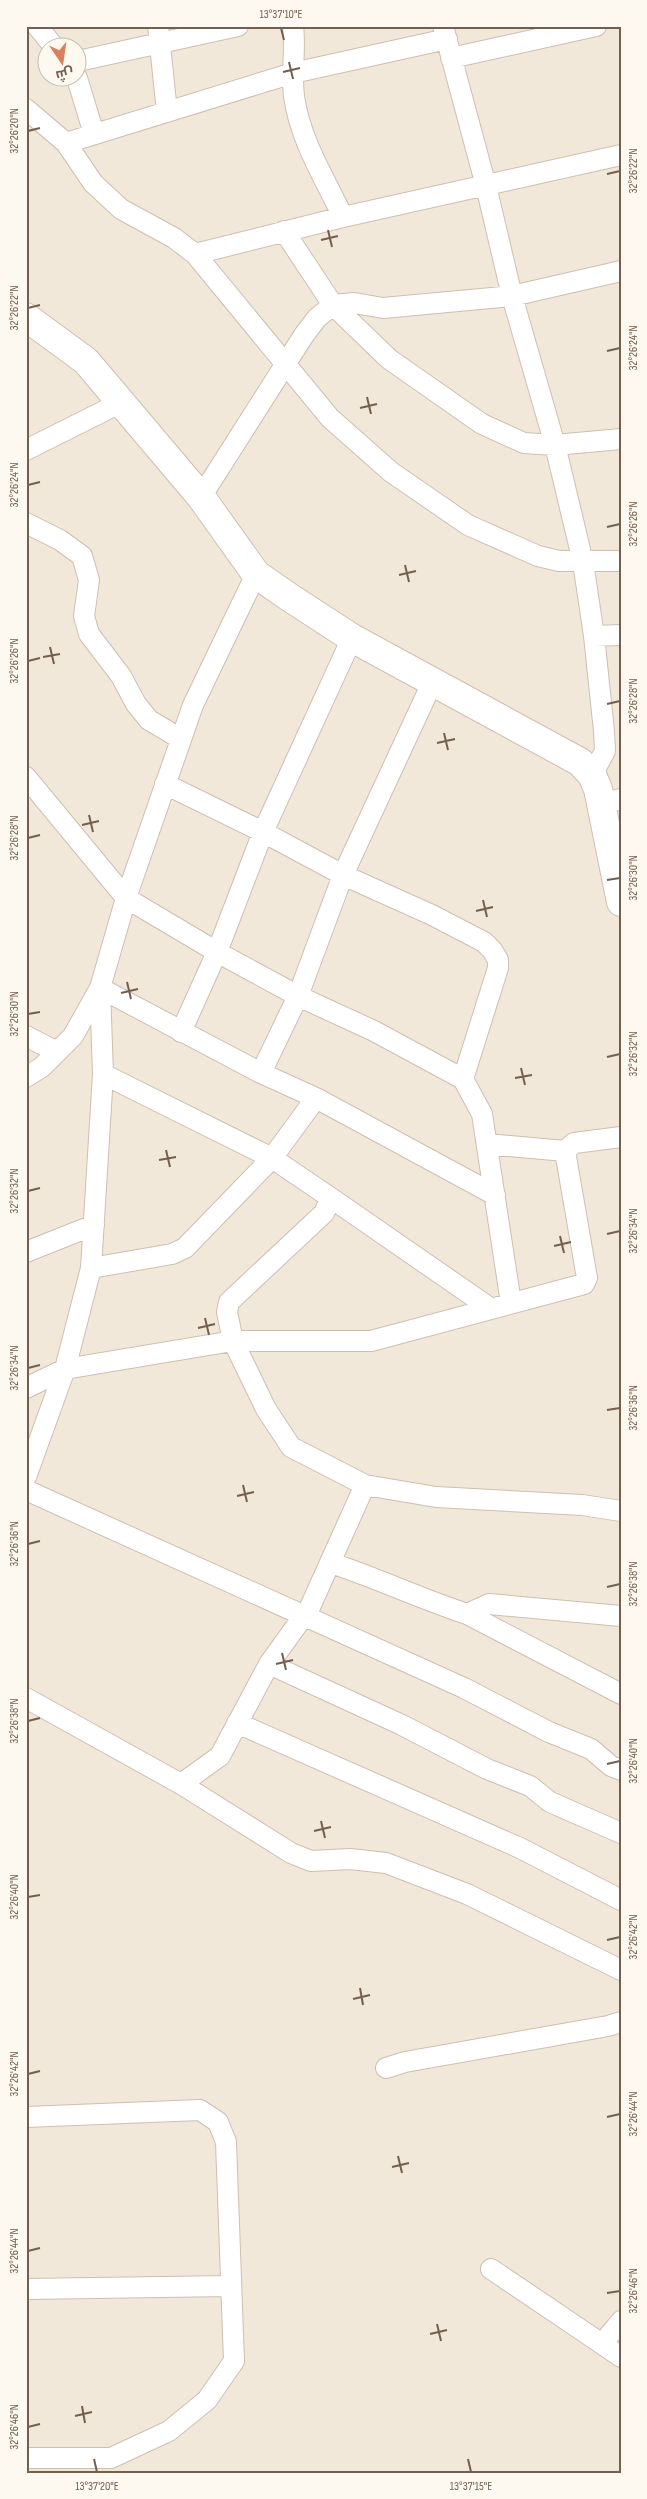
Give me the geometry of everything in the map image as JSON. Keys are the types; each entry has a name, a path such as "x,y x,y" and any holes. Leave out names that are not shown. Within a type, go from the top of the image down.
{"street":[{"path":"37,26 47,38"},
{"path":"88,58 159,34 238,26"},
{"path":"294,26 294,94 304,140 343,217"},
{"path":"66,143 293,73 447,41 596,26"},
{"path":"159,34 167,112"},
{"path":"447,41 486,186 512,296 555,445 583,562 594,636 604,751 592,775"},
{"path":"81,88 94,134"},
{"path":"26,109 66,143 93,183 122,210 174,238 194,254 330,418 391,472 468,525 538,556 583,562 621,562"},
{"path":"194,254 343,217 621,155"},
{"path":"284,231 332,305 389,359 482,424 524,443 555,445 621,439"},
{"path":"201,497 286,367 304,335 317,318 332,305 354,303 383,308 512,296 621,271"},
{"path":"26,317 86,361 201,497 256,574 289,598 352,638 580,762 611,801 621,902"},
{"path":"26,450 122,402"},
{"path":"26,522 60,540 82,556 89,580 84,616 89,634 121,676 136,704 149,720 181,739"},
{"path":"26,1077 42,1067 73,1036 100,988 126,898 192,705 256,574"},
{"path":"594,636 621,635"},
{"path":"181,1032 217,952 263,832 352,638"},
{"path":"261,1074 298,996 343,875 432,683"},
{"path":"26,777 126,898 217,952 298,996 374,1031 463,1079 482,1114 511,1303"},
{"path":"165,784 263,832 343,875 432,915 484,942 498,960 498,968 463,1079"},
{"path":"100,988 261,1074 316,1098 495,1195"},
{"path":"26,1477 65,1369 91,1268 103,1074 100,988"},
{"path":"26,1036 57,1052"},
{"path":"103,1074 272,1158 490,1308"},
{"path":"91,1268 172,1254 185,1248 272,1158 316,1098"},
{"path":"487,1144 565,1151 574,1143 621,1137"},
{"path":"26,1388 65,1369 232,1341 371,1341 584,1284 587,1281 565,1151"},
{"path":"331,1198 324,1213 229,1302 227,1312 232,1341 266,1409 291,1447 365,1485 436,1498 582,1505 621,1511"},
{"path":"26,1252 94,1225"},
{"path":"181,1784 220,1756 269,1664 304,1615 331,1563 365,1485"},
{"path":"26,1490 464,1688 549,1732 590,1750 611,1766 621,1770"},
{"path":"331,1563 375,1577 413,1595 468,1614 621,1694"},
{"path":"468,1614 489,1604 621,1616"},
{"path":"269,1664 402,1725 487,1769 530,1786 550,1802 621,1833"},
{"path":"26,1698 181,1784 291,1853 311,1861 350,1859 386,1864 467,1894 621,1970"},
{"path":"237,1723 520,1848 621,1900"},
{"path":"386,2068 405,2062 608,2026 621,2022"},
{"path":"26,2117 200,2110 218,2122 226,2142 234,2361 207,2400 169,2431 111,2458 26,2458"},
{"path":"491,2269 621,2357"},
{"path":"26,2289 230,2286"},
{"path":"602,2344 621,2322"}],"shaded area":[{"path":"26,26 621,26 621,2473 26,2473"}]}
